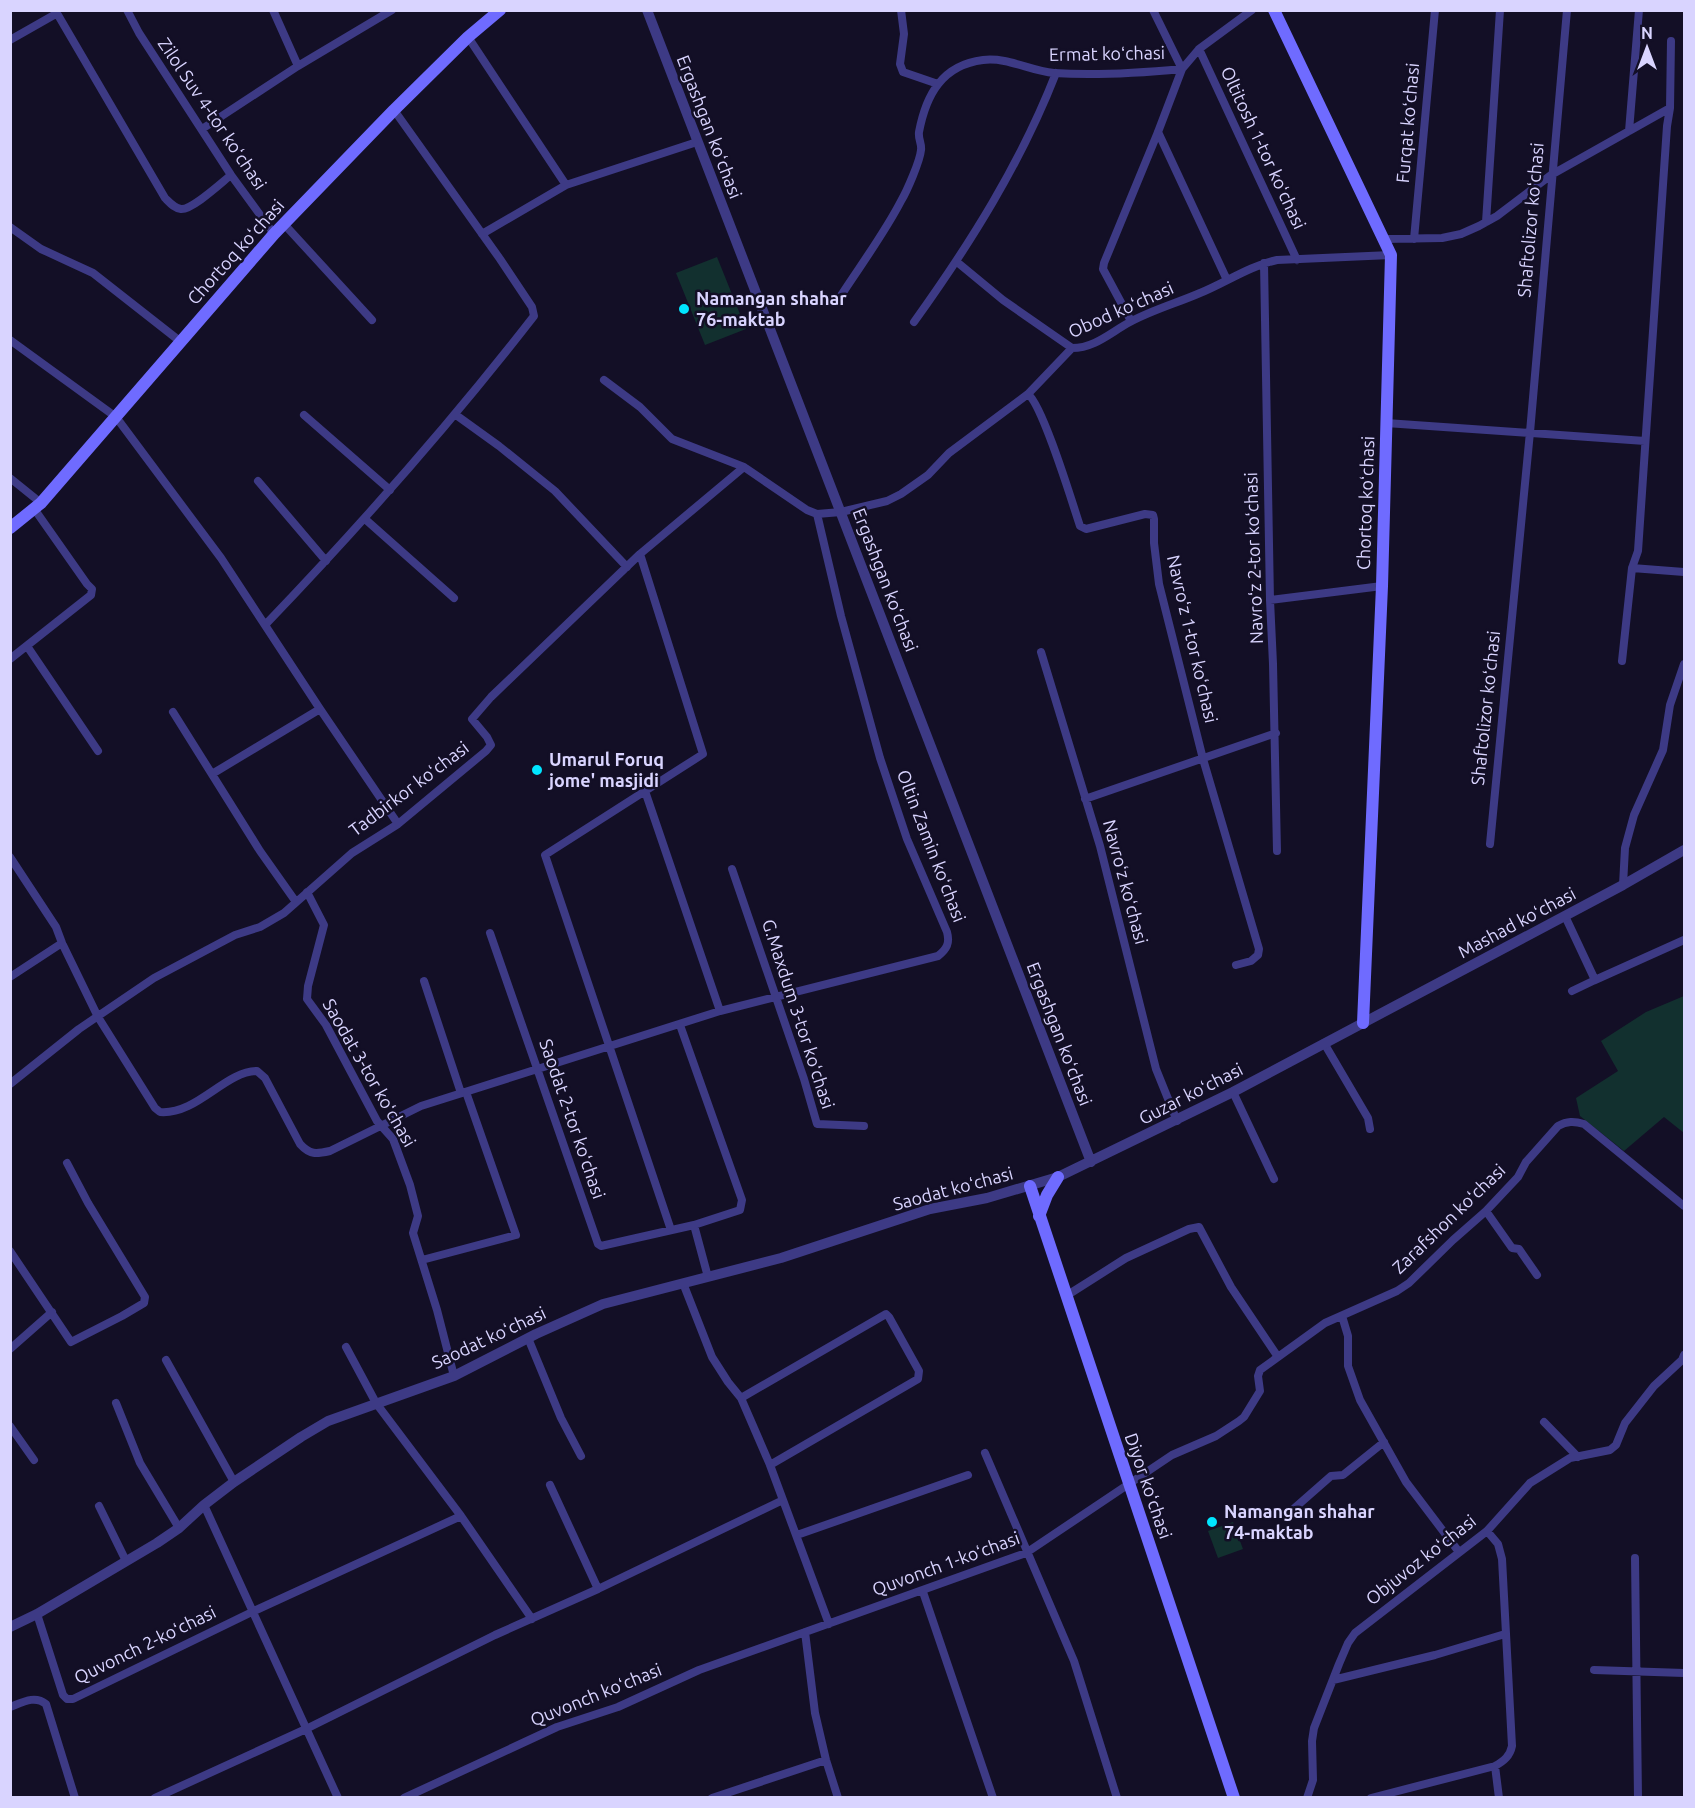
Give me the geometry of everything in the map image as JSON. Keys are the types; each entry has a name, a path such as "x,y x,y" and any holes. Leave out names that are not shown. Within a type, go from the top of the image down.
{"main road":[{"name":"Chortoq koʻchasi","path":"10,528 38,507 274,234 394,110 468,37 500,10"},
{"name":"Chortoq koʻchasi","path":"1274,10 1391,255 1382,586 1363,1023"},
{"path":"1039,1216 1047,1195 1058,1177"},
{"name":"Diyor koʻchasi","path":"1030,1186 1234,1797"}],"street":[{"name":"Zilol Suv 4-tor koʻchasi","path":"127,10 139,33 231,176 274,234"},
{"path":"273,10 298,66"},
{"path":"202,129 298,66 392,10"},
{"name":"Ergashgan koʻchasi","path":"647,10 1091,1162"},
{"path":"901,10 904,34 900,64 903,72 938,84"},
{"path":"1131,321 1103,269 1104,263 1182,69 1152,10"},
{"name":"Ermat koʻchasi","path":"840,297 902,201 921,153 918,135 927,107 938,84 950,71 970,62 985,60 1012,62 1056,73 1148,72 1182,69 1199,49 1252,10"},
{"name":"Furqat koʻchasi","path":"1414,239 1435,10"},
{"path":"1486,222 1500,10"},
{"name":"Shaftolizor koʻchasi","path":"1490,844 1530,432 1567,10"},
{"path":"1629,131 1639,10"},
{"path":"10,40 54,15 58,15 165,198 173,206 179,209 189,208 231,176"},
{"path":"468,37 566,185"},
{"path":"1622,661 1632,568 1638,551 1666,126 1670,108 1671,41"},
{"name":"Oltitosh 1-tor koʻchasi","path":"1199,49 1297,260"},
{"path":"914,322 957,262 1023,148 1056,73"},
{"path":"1384,239 1442,238 1461,234 1486,222 1551,175 1670,108"},
{"path":"266,624 365,519 456,415 534,316 532,307 394,110"},
{"path":"1158,132 1227,280"},
{"path":"482,234 566,185 697,142"},
{"path":"284,224 372,320"},
{"path":"10,227 41,249 93,273 181,342"},
{"name":"Obod koʻchasi","path":"841,512 887,501 928,475 949,453 1028,394 1072,348 1083,348 1099,342 1131,321 1202,293 1264,263 1391,255"},
{"path":"957,262 1003,300 1072,348"},
{"name":"Navroʻz 2-tor koʻchasi","path":"1264,263 1277,851"},
{"path":"10,340 116,417 221,558 398,824"},
{"path":"604,380 640,407 672,439 744,466 807,510 817,514 841,512"},
{"name":"Navroʻz 1-tor koʻchasi","path":"1028,394 1033,398 1048,434 1080,526 1086,529 1145,513 1153,515 1159,585 1203,759 1259,949 1258,955 1251,961 1236,965"},
{"path":"304,415 390,490"},
{"path":"456,415 555,491 627,567"},
{"path":"1386,423 1646,441"},
{"name":"Tadbirkor koʻchasi","path":"10,1084 79,1029 154,978 235,935 271,921 352,854 398,824 486,751 491,745 488,737 472,719 491,697 640,554 744,466"},
{"path":"10,478 38,507 87,585 92,589 91,595 10,659"},
{"path":"258,481 326,561"},
{"name":"Oltin Zamin koʻchasi","path":"776,996 938,956 945,950 949,938 907,839 880,758 853,661 817,514"},
{"path":"365,519 454,598"},
{"path":"640,554 703,754 545,855 671,1230 740,1210 742,1200 680,1024"},
{"path":"1632,568 1684,572"},
{"path":"1270,600 1382,586"},
{"path":"27,646 98,751"},
{"name":"Navroʻz koʻchasi","path":"1041,652 1100,846 1156,1069 1177,1121"},
{"path":"1623,885 1625,848 1631,826 1663,750 1670,705 1684,664"},
{"path":"212,774 320,709"},
{"path":"173,712 296,902"},
{"path":"1085,799 1275,733"},
{"path":"645,791 720,1011"},
{"name":"Mashad koʻchasi","path":"1363,1023 1623,885 1684,850"},
{"path":"10,857 57,927 62,943 98,1017 155,1108 160,1112 178,1112 244,1074 257,1071 265,1078 300,1143 308,1153 317,1154 330,1151 421,1106 610,1048 720,1011 776,996"},
{"name":"G.Maxdum 3-tor koʻchasi","path":"732,869 804,1079 817,1124 864,1126"},
{"name":"Saodat 3-tor koʻchasi","path":"307,892 324,925 308,986 307,999 326,1025 357,1086 381,1125 393,1139 410,1185 418,1216 413,1233 454,1376"},
{"path":"1565,916 1595,980"},
{"name":"Saodat 2-tor koʻchasi","path":"490,933 598,1244 606,1246 671,1230"},
{"path":"1572,991 1684,940"},
{"path":"10,977 62,943"},
{"path":"422,1260 516,1235 423,981"},
{"name":"Guzar koʻchasi","path":"1030,1186 1058,1177 1177,1121 1363,1023"},
{"path":"1324,1043 1368,1118 1370,1129"},
{"path":"1233,1092 1274,1179"},
{"name":"Zarafshon koʻchasi","path":"1128,1484 1172,1455 1216,1436 1244,1417 1260,1390 1258,1376 1260,1370 1325,1323 1397,1291 1409,1283 1486,1211 1518,1177 1526,1162 1558,1126 1565,1122 1584,1124 1684,1206"},
{"path":"10,1251 69,1341 74,1342 146,1300 67,1163"},
{"name":"Saodat koʻchasi","path":"10,1627 37,1614 158,1543 234,1482 301,1437 328,1422 454,1376 528,1338 603,1304 781,1258 930,1209 987,1198 1030,1186"},
{"path":"1486,1211 1508,1243 1512,1248 1519,1249 1537,1275"},
{"path":"694,1225 708,1276"},
{"path":"1066,1296 1126,1258 1189,1228 1199,1227 1232,1287 1278,1357"},
{"path":"683,1283 712,1357 741,1398 770,1465 829,1624"},
{"path":"10,1349 52,1312"},
{"path":"741,1398 886,1314 919,1371 918,1379 770,1465"},
{"path":"1342,1316 1348,1336 1348,1366 1360,1400 1394,1464 1459,1552"},
{"path":"528,1338 561,1418 581,1456"},
{"path":"346,1347 376,1403 461,1516 532,1618"},
{"name":"Objuvoz koʻchasi","path":"1307,1797 1313,1780 1312,1734 1348,1643 1355,1633 1487,1531 1530,1482 1570,1458 1610,1450 1616,1445 1625,1423 1654,1386 1684,1355"},
{"path":"166,1360 234,1482"},
{"path":"116,1403 137,1457 178,1528"},
{"path":"1544,1422 1578,1456"},
{"path":"10,1426 34,1460"},
{"path":"1290,1512 1331,1476 1343,1475 1384,1442"},
{"path":"985,1453 1026,1554 1049,1599 1074,1661 1117,1797"},
{"path":"796,1535 969,1474"},
{"name":"Quvonch 1-koʻchasi","path":"805,1632 1026,1554 1128,1484"},
{"path":"550,1485 598,1589"},
{"path":"155,1797 306,1729 532,1618 598,1589 783,1500"},
{"path":"204,1504 338,1797"},
{"path":"99,1506 126,1561"},
{"name":"Quvonch 2-koʻchasi","path":"37,1614 63,1695 70,1699 461,1516"},
{"path":"1371,1797 1403,1793 1495,1766 1511,1753 1502,1559 1498,1544 1487,1531"},
{"path":"1635,1558 1638,1797"},
{"path":"923,1592 993,1797"},
{"path":"805,1632 814,1713 838,1797"},
{"name":"Quvonch koʻchasi","path":"404,1797 558,1727 618,1707 699,1670 805,1632"},
{"path":"1333,1680 1435,1655 1505,1634"},
{"path":"1594,1670 1684,1673"},
{"path":"10,1707 35,1699 46,1704 75,1797"},
{"path":"712,1797 826,1760"},
{"path":"1495,1766 1499,1797"}],"green space":[{"path":"717,257 746,329 705,345 676,273"},
{"path":"1684,996 1684,1133 1664,1117 1624,1151 1580,1116 1576,1098 1618,1071 1601,1041 1646,1012"},
{"path":"1233,1522 1243,1549 1218,1558 1208,1531"}],"place":[{"name":"Namangan shahar 76-maktab","path":"684,309"},
{"name":"Umarul Foruq jome' masjidi","path":"537,770"},
{"name":"Namangan shahar 74-maktab","path":"1212,1522"}]}
